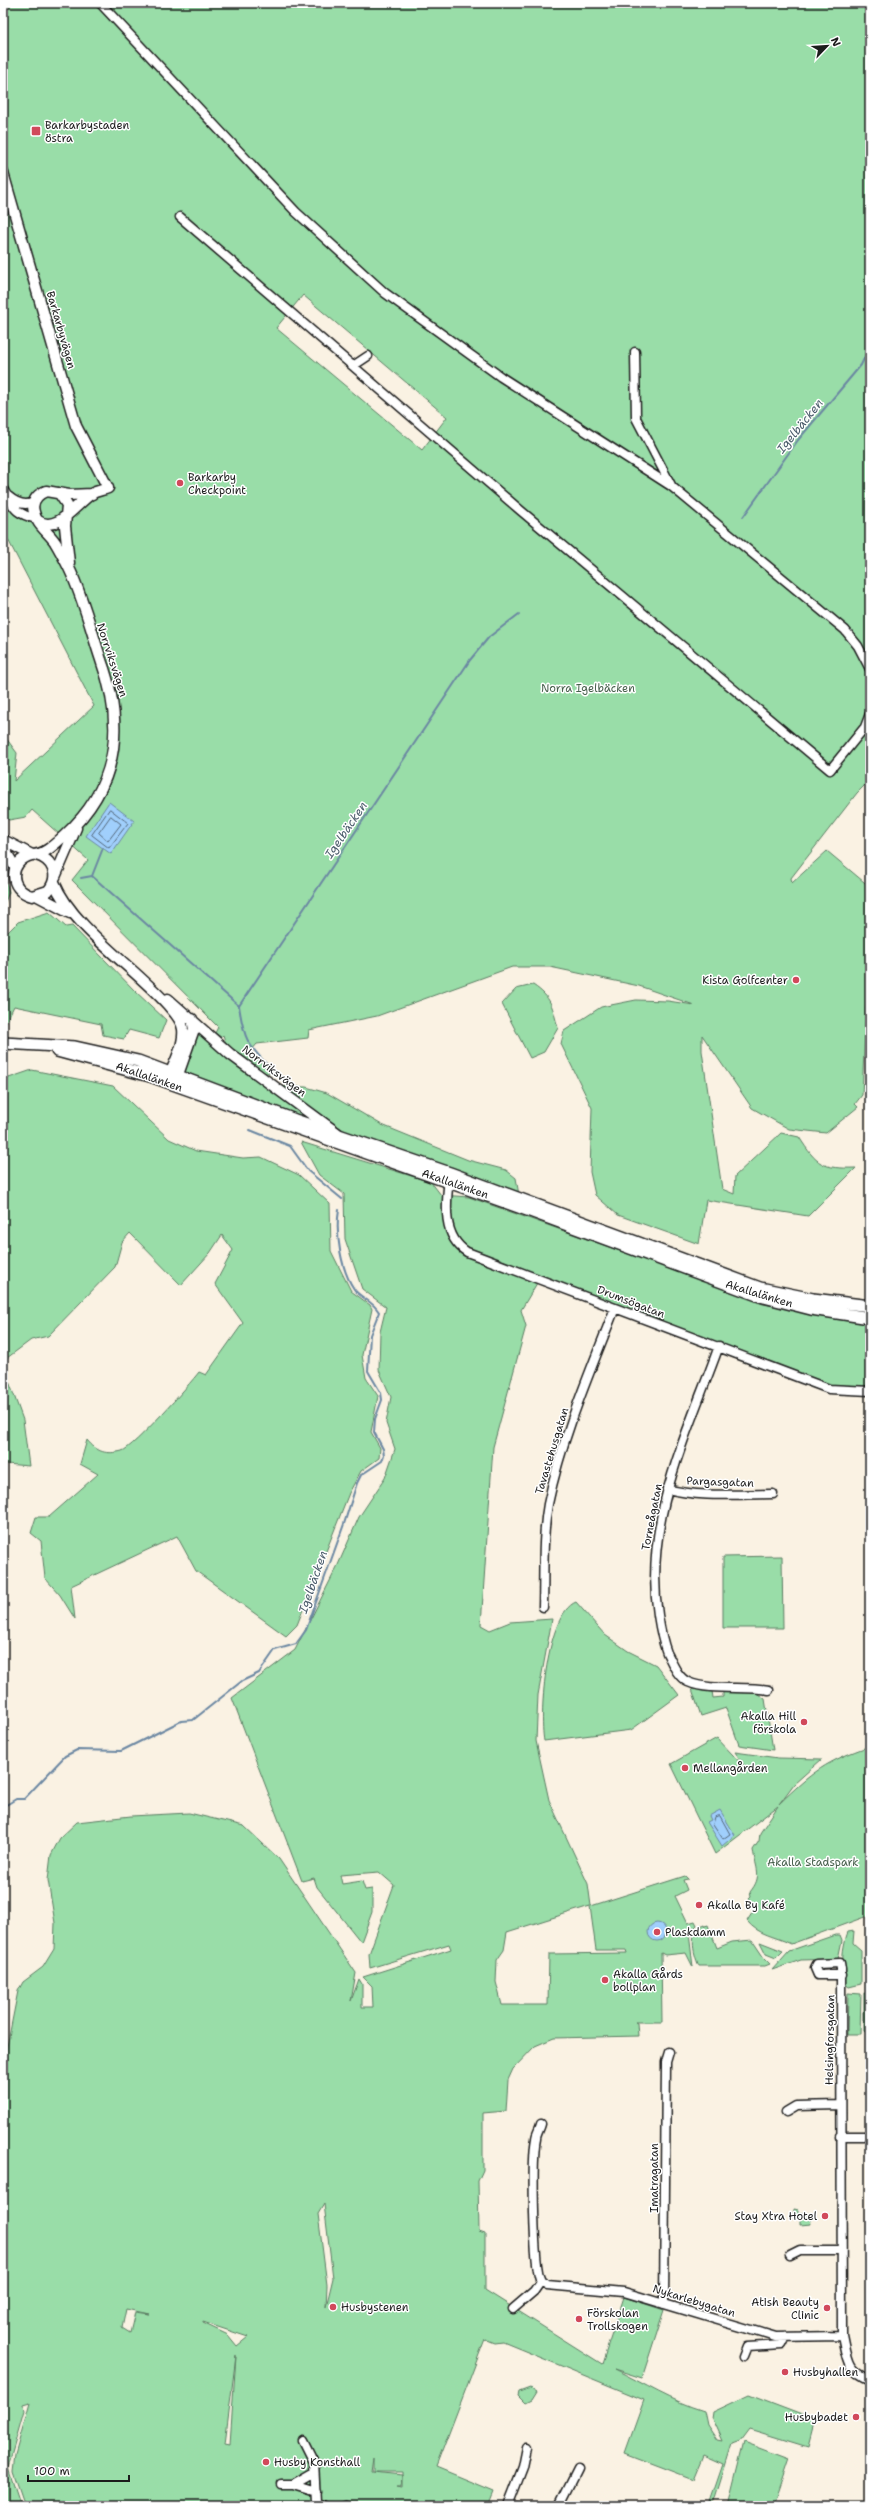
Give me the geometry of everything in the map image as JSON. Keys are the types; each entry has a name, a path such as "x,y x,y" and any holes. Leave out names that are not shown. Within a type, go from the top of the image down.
{"main road":[{"name":"Akallalänken","path":"3,1043 40,1046 172,1079 346,1138 760,1296 811,1309 870,1318"},
{"name":"Akallalänken","path":"172,1079 760,1288 813,1299 870,1306"}],"street":[{"path":"100,3 296,212 385,293 501,377 671,486 845,630 858,646 870,668"},
{"name":"Barkarbyvägen","path":"3,173 76,426 108,488 92,494"},
{"path":"180,216 520,510 830,770 865,727 870,714"},
{"path":"635,352 636,418 671,486"},
{"path":"353,366 368,356"},
{"path":"5,492 16,502 27,504 34,502 41,493 52,490 58,492 92,494"},
{"path":"5,492 10,505 19,514 51,524 61,520 92,494"},
{"name":"Norrviksvägen","path":"58,492 67,505 65,516 69,569"},
{"path":"34,502 36,519"},
{"name":"Norrviksvägen","path":"36,519 54,542 69,569 108,680 115,712 115,738 110,763 98,793 78,824 54,880 63,900 76,917 149,986 175,1013 183,1026 183,1037 172,1079"},
{"name":"Norrviksvägen","path":"34,855 54,845 78,824"},
{"path":"3,840 34,855 43,857 52,865 54,880 48,891 38,896 25,894 20,891 14,880 15,867 3,847"},
{"path":"15,867 22,859 34,855"},
{"name":"Norrviksvägen","path":"38,896 56,904 76,917"},
{"name":"Norrviksvägen","path":"149,986 192,1018 225,1049 263,1080 346,1138"},
{"path":"172,1079 194,1028 192,1018"},
{"name":"Drumsögatan","path":"449,1178 447,1216 449,1231 461,1248 614,1308 719,1346 829,1389 870,1391"},
{"name":"Tavastehusgatan","path":"544,1607 544,1548 548,1504 562,1451 614,1308"},
{"name":"Torneågatan","path":"719,1346 667,1489 656,1546 655,1595 663,1643 675,1669 687,1682 709,1686 769,1690"},
{"name":"Pargasgatan","path":"667,1489 678,1492 717,1495 773,1494"},
{"name":"Helsingforsgatan","path":"842,1975 840,2105 842,2336 850,2367 856,2374 870,2380"},
{"name":"Imatragatan","path":"664,2304 666,2062 669,2052"},
{"path":"786,2112 796,2106 840,2105"},
{"path":"512,2309 534,2291 541,2281 536,2256 535,2219 536,2138 541,2124"},
{"path":"840,2136 870,2136"},
{"path":"790,2256 800,2251 841,2251"},
{"name":"Nykarlebygatan","path":"541,2281 547,2285 624,2292 774,2336 842,2336"},
{"path":"743,2357 747,2347 782,2345 786,2337"},
{"path":"303,2440 314,2462 316,2502 324,2506"},
{"path":"516,2506 509,2503 523,2467 527,2447"},
{"path":"559,2506 578,2468"},
{"path":"293,2484 314,2472"},
{"path":"281,2484 293,2484 316,2491"}],"green space":[{"name":"Norra Igelbäcken","path":"3,3 870,3 870,780 857,793 791,878 792,883 827,851 870,887 870,1005 866,1007 862,1095 855,1104 858,1107 826,1133 789,1129 752,1108 702,1035 702,1051 722,1189 734,1194 735,1176 781,1133 799,1137 816,1159 828,1166 835,1168 856,1168 808,1216 706,1200 699,1244 618,1215 595,1195 590,1172 592,1108 561,1044 564,1031 601,1007 636,1000 668,1001 694,1005 639,986 550,967 512,967 377,1016 309,1030 308,1038 257,1044 251,1051 264,1066 273,1067 270,1073 264,1073 232,1049 225,1041 223,1035 221,1037 215,1033 218,1027 72,880 88,860 32,810 26,817 9,820 3,815 3,734 17,753 14,781 94,706 3,530","holes":["303,295 447,417 422,450 276,328"]},
{"path":"3,871 9,892 3,907"},
{"path":"49,912 66,927 72,926 135,991 166,1020 159,1038 129,1030 124,1039 103,1035 101,1024 14,1006 3,1028 3,937 18,922"},
{"path":"533,985 548,999 558,1028 544,1052 530,1058 502,1004 516,989"},
{"path":"197,1030 322,1125 185,1072"},
{"path":"32,1070 113,1086 169,1139 196,1151 243,1158 261,1157 299,1175 330,1204 331,1251 351,1291 370,1305 372,1309 362,1355 366,1378 378,1396 371,1432 380,1448 379,1458 361,1471 349,1493 297,1625 286,1636 196,1571 177,1536 71,1586 75,1619 60,1595 45,1578 41,1541 31,1533 36,1517 49,1517 98,1474 80,1464 87,1440 102,1452 111,1453 122,1451 128,1447 161,1415 199,1372 206,1375 243,1323 215,1284 233,1250 222,1235 210,1253 181,1285 130,1233 122,1242 115,1267 48,1336 31,1340 3,1361 3,1080"},
{"path":"279,1086 306,1087 327,1093 382,1125 468,1160 506,1170 516,1178 519,1195 351,1135"},
{"path":"301,1142 431,1182 441,1195 469,1197 727,1289 763,1304 870,1323 870,1386 831,1385 540,1278 521,1310 526,1326 493,1447 481,1625 490,1630 510,1622 552,1619 538,1695 536,1741 549,1800 588,1884 591,1906 685,1876 688,1879 683,1880 687,1890 675,1896 688,1923 695,1921 697,1925 689,1933 693,1967 686,1953 665,1955 661,1953 662,2022 635,2022 637,2023 638,2036 554,2038 535,2046 513,2069 508,2080 506,2111 483,2113 483,2170 478,2181 479,2231 485,2233 485,2290 602,2364 624,2297 664,2310 642,2378 614,2369 669,2397 704,2411 707,2425 717,2440 722,2441 712,2419 713,2412 749,2395 815,2420 808,2447 749,2429 740,2441 732,2444 714,2502 710,2502 723,2464 703,2455 693,2479 625,2453 644,2400 503,2342 495,2343 485,2339 436,2467 494,2491 488,2506 164,2506 163,2503 162,2506 25,2506 13,2471 15,2455 30,2402 23,2404 24,2411 8,2467 21,2506 3,2506 3,2067 18,1991 23,1982 43,1967 54,1949 55,1923 48,1880 51,1855 60,1838 77,1822 131,1816 189,1813 244,1826 279,1859 356,1973 351,2001 359,1979 362,1984 362,2007 373,2007 372,1986 363,1977 451,1949 449,1944 370,1968 369,1954 394,1885 379,1872 340,1875 342,1884 362,1881 365,1890 372,1889 372,1912 361,1942 317,1887 314,1878 302,1881 232,1698 295,1650 338,1565 359,1517 385,1478 395,1449 386,1423 391,1397 379,1370 380,1332 386,1307 362,1289 345,1239 344,1194 319,1175","holes":["590,1906 596,1950 626,1950 627,1953 549,1954 548,2005 502,2005 496,1982 497,1960 504,1950 507,1932","324,2204 333,2278 326,2307 327,2285 318,2214","126,2309 149,2314 135,2312 130,2333 122,2328","203,2322 248,2337 237,2346 228,2335","236,2356 230,2444 225,2443","373,2457 373,2471 403,2471 403,2474 371,2471"]},
{"path":"3,1365 23,1420 29,1466 6,1464 3,1460"},
{"path":"782,1556 783,1628 723,1628 723,1557"},
{"path":"576,1602 605,1635 628,1651 656,1665 679,1695 631,1730 544,1741 544,1688 551,1644 558,1625 566,1610"},
{"path":"692,1689 712,1691 713,1698 723,1697 723,1691 751,1689 765,1699 773,1750 739,1745 726,1708 701,1716"},
{"name":"Akalla Stadspark","path":"717,1738 748,1771 735,1752 778,1758 822,1759 794,1784 779,1804 820,1769 855,1751 870,1746 870,1915 791,1944 751,1926 747,1921 754,1910 749,1898 751,1896 750,1892 756,1881 758,1872 753,1850 759,1841 760,1833 778,1806 715,1854 671,1764"},
{"path":"704,1924 705,1926 708,1925 717,1948 732,1942 752,1940 770,1964 765,1966 699,1966 695,1955 693,1942 696,1931"},
{"path":"854,1931 853,1943 861,1950 861,1984 849,1987 845,1984 843,1954 848,1932"},
{"path":"835,1935 840,1935 842,1940 838,1959 801,1960 772,1970 789,1951"},
{"path":"760,1942 783,1951 776,1958 766,1954"},
{"path":"848,1993 861,1994 860,2034 847,2034"},
{"path":"864,1993 867,1994 868,2003 870,2004 870,2035 864,2031"},
{"path":"794,2209 799,2210 799,2213 809,2213 811,2224 800,2225 800,2218 794,2218"},
{"path":"530,2388 536,2392 531,2400 525,2403 518,2396 519,2392"},
{"path":"744,2442 789,2459 773,2506 728,2506"}],"water":[{"path":"109,802 134,821 111,854 86,836"},
{"path":"720,1810 735,1835 722,1846 707,1822 711,1820 709,1816"},
{"name":"Plaskdamm","path":"657,1923 663,1926 666,1932 663,1938 657,1941 651,1938 648,1932 651,1926"}],"waterway":[{"name":"Igelbäcken","path":"743,517 798,440 861,365 870,346"},
{"name":"Igelbäcken","path":"270,1068 251,1047 245,1034 239,1006 470,660 489,637 519,614"},
{"path":"103,848 92,876 239,1006"},
{"path":"81,878 92,876"},
{"name":"Igelbäcken","path":"250,1130 290,1146 308,1171 342,1199"},
{"name":"Igelbäcken","path":"3,1807 16,1799 24,1799 65,1756 77,1750 121,1751 181,1721 193,1720 242,1681 259,1673 275,1650 296,1644 306,1630 357,1483 361,1475 382,1461 384,1455 383,1449 374,1432 375,1419 382,1400 381,1393 368,1371 370,1335 379,1312 373,1305 359,1295 349,1281 342,1262 340,1251 338,1229 339,1210"}],"place":[{"name":"Barkarbystaden östra","path":"36,131"},
{"name":"Barkarby Checkpoint","path":"180,483"},
{"name":"Kista Golfcenter","path":"796,980"},
{"name":"Akalla Hill förskola","path":"804,1722"},
{"name":"Mellangården","path":"685,1768"},
{"name":"Akalla By Kafé","path":"699,1905"},
{"name":"Plaskdamm","path":"657,1932"},
{"name":"Akalla Gårds bollplan","path":"605,1980"},
{"name":"Stay Xtra Hotel","path":"825,2216"},
{"name":"Husbystenen","path":"333,2307"},
{"name":"Atish Beauty Clinic","path":"827,2308"},
{"name":"Förskolan Trollskogen","path":"579,2319"},
{"name":"Husbyhallen","path":"785,2372"},
{"name":"Husbybadet","path":"856,2417"},
{"name":"Husby Konsthall","path":"266,2462"}]}
